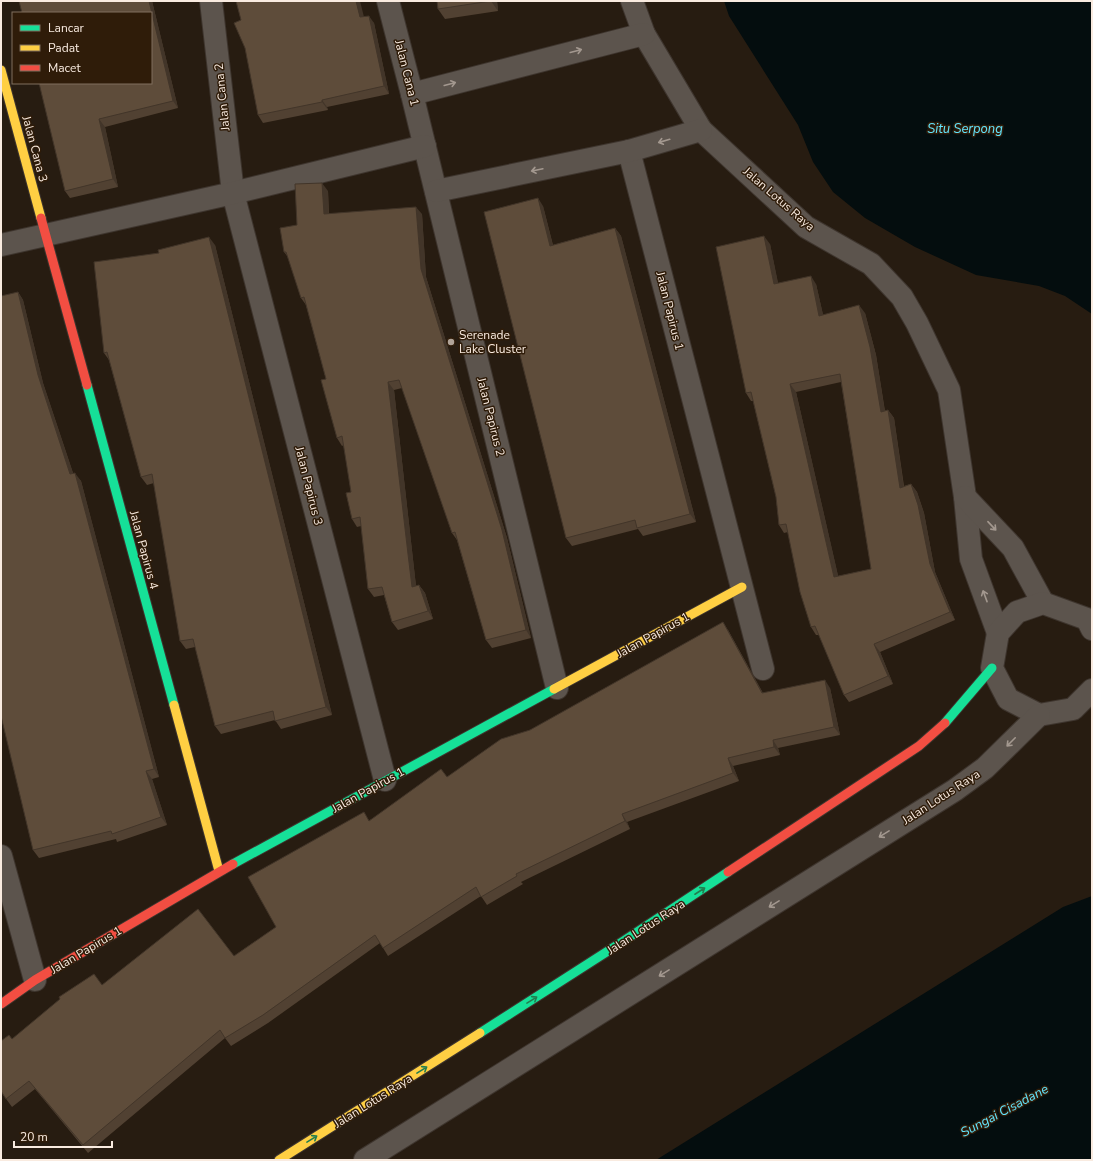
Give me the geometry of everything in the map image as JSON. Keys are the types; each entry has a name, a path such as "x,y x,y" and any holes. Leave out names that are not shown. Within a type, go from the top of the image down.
{"street":[{"name":"Jalan Cana 2","path":"211,1 233,192"},
{"name":"Jalan Cana 1","path":"388,1 425,146"},
{"name":"Jalan Lotus Raya","path":"279,1160 622,942 919,746 945,723 992,668 998,633 971,559 965,497 949,390 917,323 902,297 871,264 806,227 701,130 644,34 632,1"},
{"path":"412,94 644,34"},
{"name":"Jalan Cana 3","path":"1,70 46,234"},
{"path":"436,191 629,151 701,130"},
{"path":"1,246 46,234 233,192 425,146"},
{"name":"Jalan Papirus 2","path":"425,146 556,688"},
{"name":"Jalan Papirus 1","path":"629,151 763,669"},
{"name":"Jalan Papirus 3","path":"233,192 385,780"},
{"name":"Jalan Papirus 4","path":"46,234 219,871"},
{"path":"965,497 1013,548 1043,603 1090,622"},
{"name":"Jalan Papirus 1","path":"1,1004 35,980 219,871 742,587"},
{"path":"998,633 1017,612 1043,603"},
{"path":"992,668 1008,699 1039,715 1073,709 1092,690"},
{"name":"Jalan Lotus Raya","path":"364,1160 955,790 985,768 1039,715"},
{"path":"1,856 35,980"}],"water":[{"name":"Situ Serpong","path":"724,1 1092,1 1092,314 1065,296 1039,286 976,275 915,247 865,218 833,192 813,162 798,125 729,16"},
{"name":"Sungai Cisadane","path":"1092,896 1092,1160 656,1160 1063,907"}],"building":[{"path":"19,1 149,1 152,12 22,12"},
{"path":"236,1 356,1 360,17 369,16 384,86 322,100 322,102 258,115 245,48 234,23 241,20"},
{"path":"437,1 491,1 438,9"},
{"path":"152,14 173,101 99,119 113,179 65,191 39,84 152,84"},
{"path":"322,183 324,214 416,207 421,269 502,530 526,630 486,640 455,532 452,533 399,380 388,382 412,587 419,585 428,611 392,622 382,587 368,589 360,517 352,519 346,493 351,492 342,436 337,438 321,380 326,379 304,297 301,298 286,252 284,252 280,228 297,225 295,184"},
{"path":"538,198 550,246 615,228 690,514 637,528 635,520 566,538 484,212"},
{"path":"764,236 774,284 811,276 819,316 859,305 870,347 881,412 888,410 900,488 911,484 918,505 930,564 950,612 874,644 888,676 844,695 815,626 811,627 800,592 786,524 779,525 776,497 751,392 746,393 716,247","holes":["840,374 871,569 834,577 790,384"]},
{"path":"209,237 326,707 275,721 273,711 215,726 193,639 180,641 152,474 141,477 107,352 104,353 94,262 159,253 158,250"},
{"path":"18,292 38,375 70,474 75,473 154,769 146,771 161,817 112,834 111,831 33,850 1,716 1,296"},
{"path":"723,622 762,693 825,680 834,727 773,740 774,747 728,758 733,773 622,814 625,821 516,874 517,876 481,897 476,887 383,948 375,935 263,1015 225,1038 220,1030 83,1145 29,1081 6,1099 1,1091 1,1041 9,1035 12,1039 60,999 59,997 94,974 102,985 198,909 234,956 276,927 248,877 364,812 369,821 441,769 447,777 501,739 530,730"}],"traffic: fast":[{"path":"87,385 174,705"},
{"path":"945,723 992,668"},
{"path":"233,864 554,689"},
{"path":"480,1033 728,872"}],"traffic: slow":[{"path":"1,70 41,218"},
{"path":"554,689 742,587"},
{"path":"174,705 219,871"},
{"path":"279,1160 480,1033"}],"traffic: jam":[{"path":"41,218 87,385"},
{"path":"728,872 919,746 945,723"},
{"path":"1,1004 35,980 233,864"}],"place":[{"name":"Serenade Lake Cluster","path":"451,342"}]}
